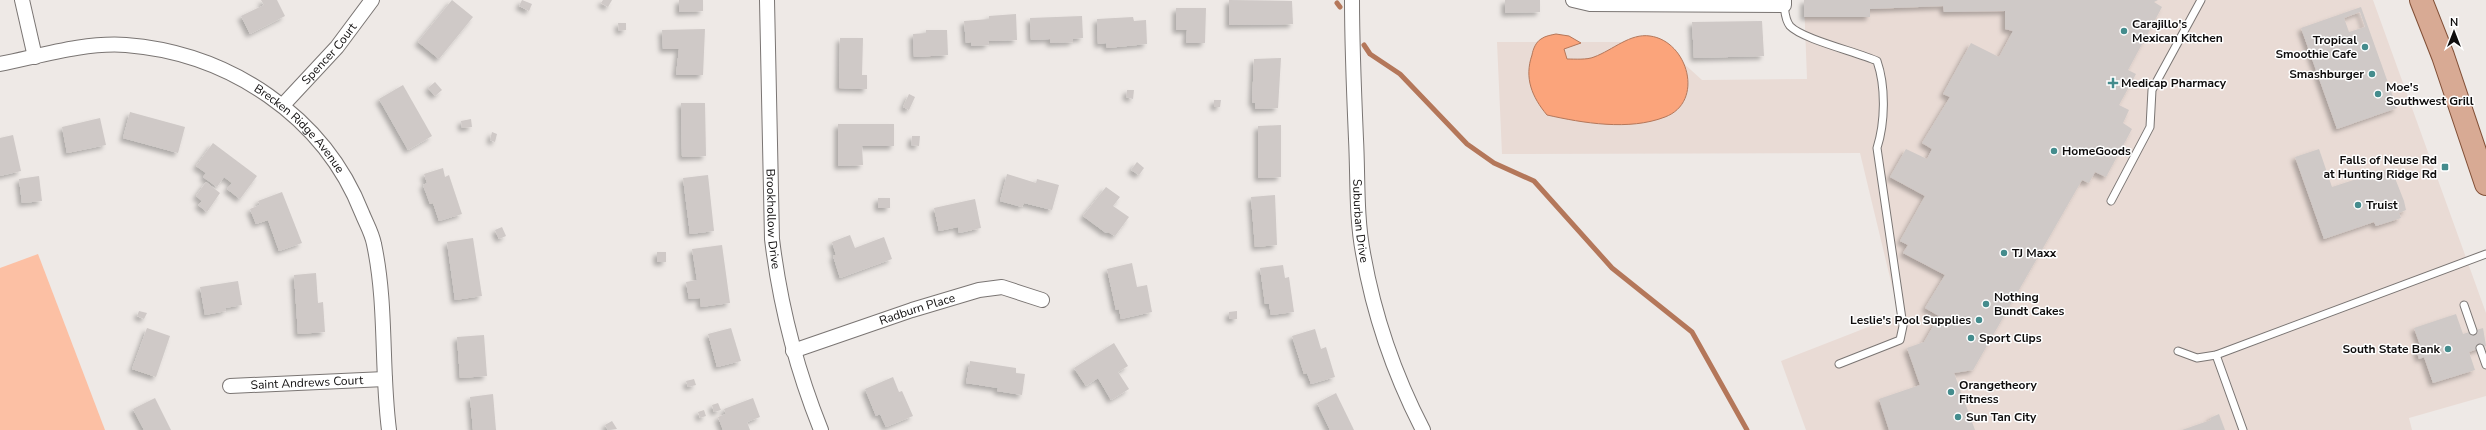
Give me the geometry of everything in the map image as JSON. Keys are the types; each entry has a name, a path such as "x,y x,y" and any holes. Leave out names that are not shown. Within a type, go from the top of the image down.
{"main road":[{"path":"2421,0 2481,151 2486,184"}],"street":[{"path":"22,0 35,57"},
{"name":"Spencer Court","path":"283,105 337,47 372,0"},
{"name":"Brookhollow Drive","path":"767,0 772,239 776,272 793,351 803,386 821,430"},
{"name":"Suburban Drive","path":"1352,0 1358,212 1363,253 1375,308 1389,354 1406,396 1423,430"},
{"path":"1572,0 1590,4 1784,3"},
{"name":"Brecken Ridge Avenue","path":"0,64 76,48 125,45 176,52 229,71 283,105 327,151 347,180 374,241 381,280 385,379 389,430"},
{"name":"Radburn Place","path":"793,351 912,310 979,290 1002,287 1042,300"},
{"name":"Saint Andrews Court","path":"230,386 385,379"}],"lane":[{"path":"2111,201 2150,127 2152,90 2201,0"},
{"path":"1784,3 1785,16 1790,26 1800,34 1859,53 1877,61 1881,72 1882,132 1877,148 1903,326 1900,340 1839,364"},
{"path":"2178,351 2197,358 2216,355 2486,254"},
{"path":"2464,305 2473,331"},
{"path":"2480,348 2486,365"},
{"path":"2216,355 2243,430"}],"shaded area":[{"path":"1804,0 2373,0 2486,313 2486,396 2409,418 2412,430 1806,430 1781,361 1899,315 1860,153 1502,154 1497,42 1660,42 1702,80 1807,79"},
{"path":"1556,34 1569,36 1581,43 1564,49 1567,59 1591,58 1635,37 1650,36 1663,40 1674,49 1682,60 1687,73 1688,86 1685,99 1677,109 1665,117 1636,124 1621,125 1591,123 1547,115 1537,101 1531,87 1529,79 1530,63 1533,50 1538,42 1544,37"},
{"path":"38,254 105,430 0,430 0,268"}],"building":[{"path":"261,0 277,0 285,16 250,34 241,16 264,5"},
{"path":"452,0 473,17 439,59 418,42"},
{"path":"522,0 532,4 529,11 519,6"},
{"path":"603,0 612,0 608,7 601,3"},
{"path":"679,0 703,0 703,11 679,12"},
{"path":"1229,0 1292,1 1293,24 1229,25"},
{"path":"1505,0 1540,0 1540,12 1505,13"},
{"path":"1804,0 2158,0 2154,2 2162,7 2128,70 2136,74 2119,105 2129,110 2123,123 2132,129 2106,177 2095,172 2089,183 2082,180 1973,370 1954,373 1975,430 1889,430 1879,399 1920,385 1907,348 1924,342 1939,316 1925,308 1945,275 1903,253 1908,245 1900,241 1925,196 1890,177 1906,149 1927,159 1932,149 1922,143 1950,97 1943,94 1971,43 1999,57 2013,31 2005,29 2005,11 1944,12 1943,6 1870,9 1870,17 1804,17"},
{"path":"2361,7 2397,108 2337,129 2301,28","holes":["2360,12 2365,27 2349,32 2344,18"]},
{"path":"1176,8 1206,8 1205,43 1186,43 1187,30 1176,30"},
{"path":"1016,14 1017,40 988,41 989,45 971,46 971,42 966,43 964,21 989,19 989,16"},
{"path":"1082,16 1083,38 1073,39 1073,42 1050,43 1050,39 1031,40 1030,18"},
{"path":"1133,17 1134,21 1146,20 1147,44 1107,48 1106,43 1098,44 1097,19"},
{"path":"1762,21 1764,56 1694,58 1692,22"},
{"path":"618,23 626,23 626,30 619,31"},
{"path":"705,29 703,75 676,75 679,49 663,49 662,30"},
{"path":"926,30 947,30 948,55 914,57 913,34 926,33"},
{"path":"840,38 863,38 862,75 867,75 867,89 839,88"},
{"path":"1281,58 1278,108 1255,109 1255,103 1252,103 1254,59"},
{"path":"435,82 442,90 435,96 428,88"},
{"path":"403,85 432,136 408,150 379,99"},
{"path":"1127,90 1134,90 1133,99 1126,97"},
{"path":"909,94 915,97 909,110 903,107"},
{"path":"1214,100 1221,100 1220,107 1214,107"},
{"path":"681,103 705,103 706,156 682,157"},
{"path":"130,112 185,127 178,153 123,138"},
{"path":"100,118 106,145 67,153 62,127"},
{"path":"471,119 472,127 462,128 461,121"},
{"path":"838,124 894,124 894,146 862,146 863,165 838,166"},
{"path":"1281,125 1281,177 1258,178 1258,126"},
{"path":"492,132 497,134 495,142 490,140"},
{"path":"13,135 21,171 0,176 0,138"},
{"path":"912,136 920,136 919,146 911,145"},
{"path":"213,143 257,176 240,199 227,189 232,183 224,177 217,187 203,177 206,173 196,166"},
{"name":"Truist","path":"2319,149 2332,187 2391,168 2406,210 2399,213 2401,218 2376,226 2374,222 2324,239 2295,157"},
{"path":"1137,162 1144,168 1139,175 1131,170"},
{"path":"443,168 445,177 449,175 462,214 439,221 433,203 430,204 423,185 427,183 424,174"},
{"path":"1007,174 1036,183 1037,179 1059,185 1052,210 1024,203 1022,207 1000,201"},
{"path":"708,175 714,231 690,234 683,178"},
{"path":"39,176 42,201 22,203 19,179"},
{"path":"206,182 220,193 207,212 198,205 202,201 196,196"},
{"path":"1106,187 1120,197 1113,206 1129,217 1115,236 1108,232 1106,233 1083,216"},
{"path":"282,192 302,243 279,251 268,220 256,224 250,209 260,205 258,201"},
{"path":"1275,195 1277,245 1255,247 1251,197"},
{"path":"878,198 890,198 890,208 878,208"},
{"path":"975,199 981,228 959,233 958,227 939,231 934,208"},
{"path":"502,227 506,236 499,239 495,230"},
{"path":"850,235 855,248 884,237 892,259 840,278 833,256 836,255 832,242"},
{"path":"473,238 482,296 455,300 447,242"},
{"path":"722,245 730,303 701,307 700,298 689,299 686,282 697,280 692,249"},
{"path":"657,252 666,252 666,262 657,262"},
{"path":"1132,263 1137,287 1147,285 1152,312 1121,319 1119,309 1116,310 1107,269"},
{"path":"1283,265 1285,278 1289,277 1294,312 1271,315 1269,304 1265,304 1260,268"},
{"path":"316,273 318,303 323,302 325,332 298,334 294,275"},
{"path":"238,281 242,305 225,308 226,311 205,315 200,287"},
{"path":"139,311 147,313 144,319 137,316"},
{"path":"1237,311 1237,319 1229,319 1229,312"},
{"name":"South State Bank","path":"2456,314 2463,334 2483,328 2486,346 2469,352 2475,370 2433,383 2424,357 2419,359 2416,349 2421,348 2414,328"},
{"path":"147,328 170,336 156,377 132,369"},
{"path":"731,328 741,361 717,367 708,334"},
{"path":"1315,329 1321,349 1326,347 1335,377 1311,384 1307,373 1304,374 1292,336"},
{"path":"484,335 487,376 460,378 457,337"},
{"path":"1114,343 1128,366 1118,372 1129,389 1111,400 1098,378 1086,386 1074,368"},
{"path":"970,361 1016,368 1016,373 1025,374 1022,395 997,391 998,388 966,383"},
{"path":"893,377 899,392 902,391 913,416 886,427 880,414 876,416 865,389"},
{"path":"694,379 696,385 688,387 686,381"},
{"path":"1336,393 1354,430 1330,430 1317,403"},
{"path":"493,394 496,430 473,430 470,397"},
{"path":"155,398 171,430 144,430 133,409"},
{"path":"753,398 760,417 747,422 750,430 723,430 718,417 726,414 724,409"},
{"path":"718,403 721,410 714,412 712,405"},
{"path":"704,410 706,416 700,418 698,412"},
{"path":"2219,414 2225,430 2182,430 2211,420 2210,418"},
{"path":"612,421 617,429 608,430 605,425"}],"waterway":[{"path":"1337,3 1340,7"},
{"path":"1364,45 1370,54 1400,74 1467,144 1494,163 1534,181 1612,268 1692,332 1747,430"}],"place":[{"name":"Carajillo's Mexican Kitchen","path":"2124,31"},
{"name":"Tropical Smoothie Cafe","path":"2365,47"},
{"name":"Smashburger","path":"2372,74"},
{"name":"Medicap Pharmacy","path":"2113,83"},
{"name":"Moe's Southwest Grill","path":"2378,94"},
{"name":"HomeGoods","path":"2054,151"},
{"name":"Falls of Neuse Rd at Hunting Ridge Rd","path":"2445,167"},
{"name":"Truist","path":"2358,205"},
{"name":"TJ Maxx","path":"2004,253"},
{"name":"Nothing Bundt Cakes","path":"1986,304"},
{"name":"Leslie's Pool Supplies","path":"1979,320"},
{"name":"Sport Clips","path":"1971,338"},
{"name":"South State Bank","path":"2448,349"},
{"name":"Orangetheory Fitness","path":"1951,392"},
{"name":"Sun Tan City","path":"1958,417"}]}
